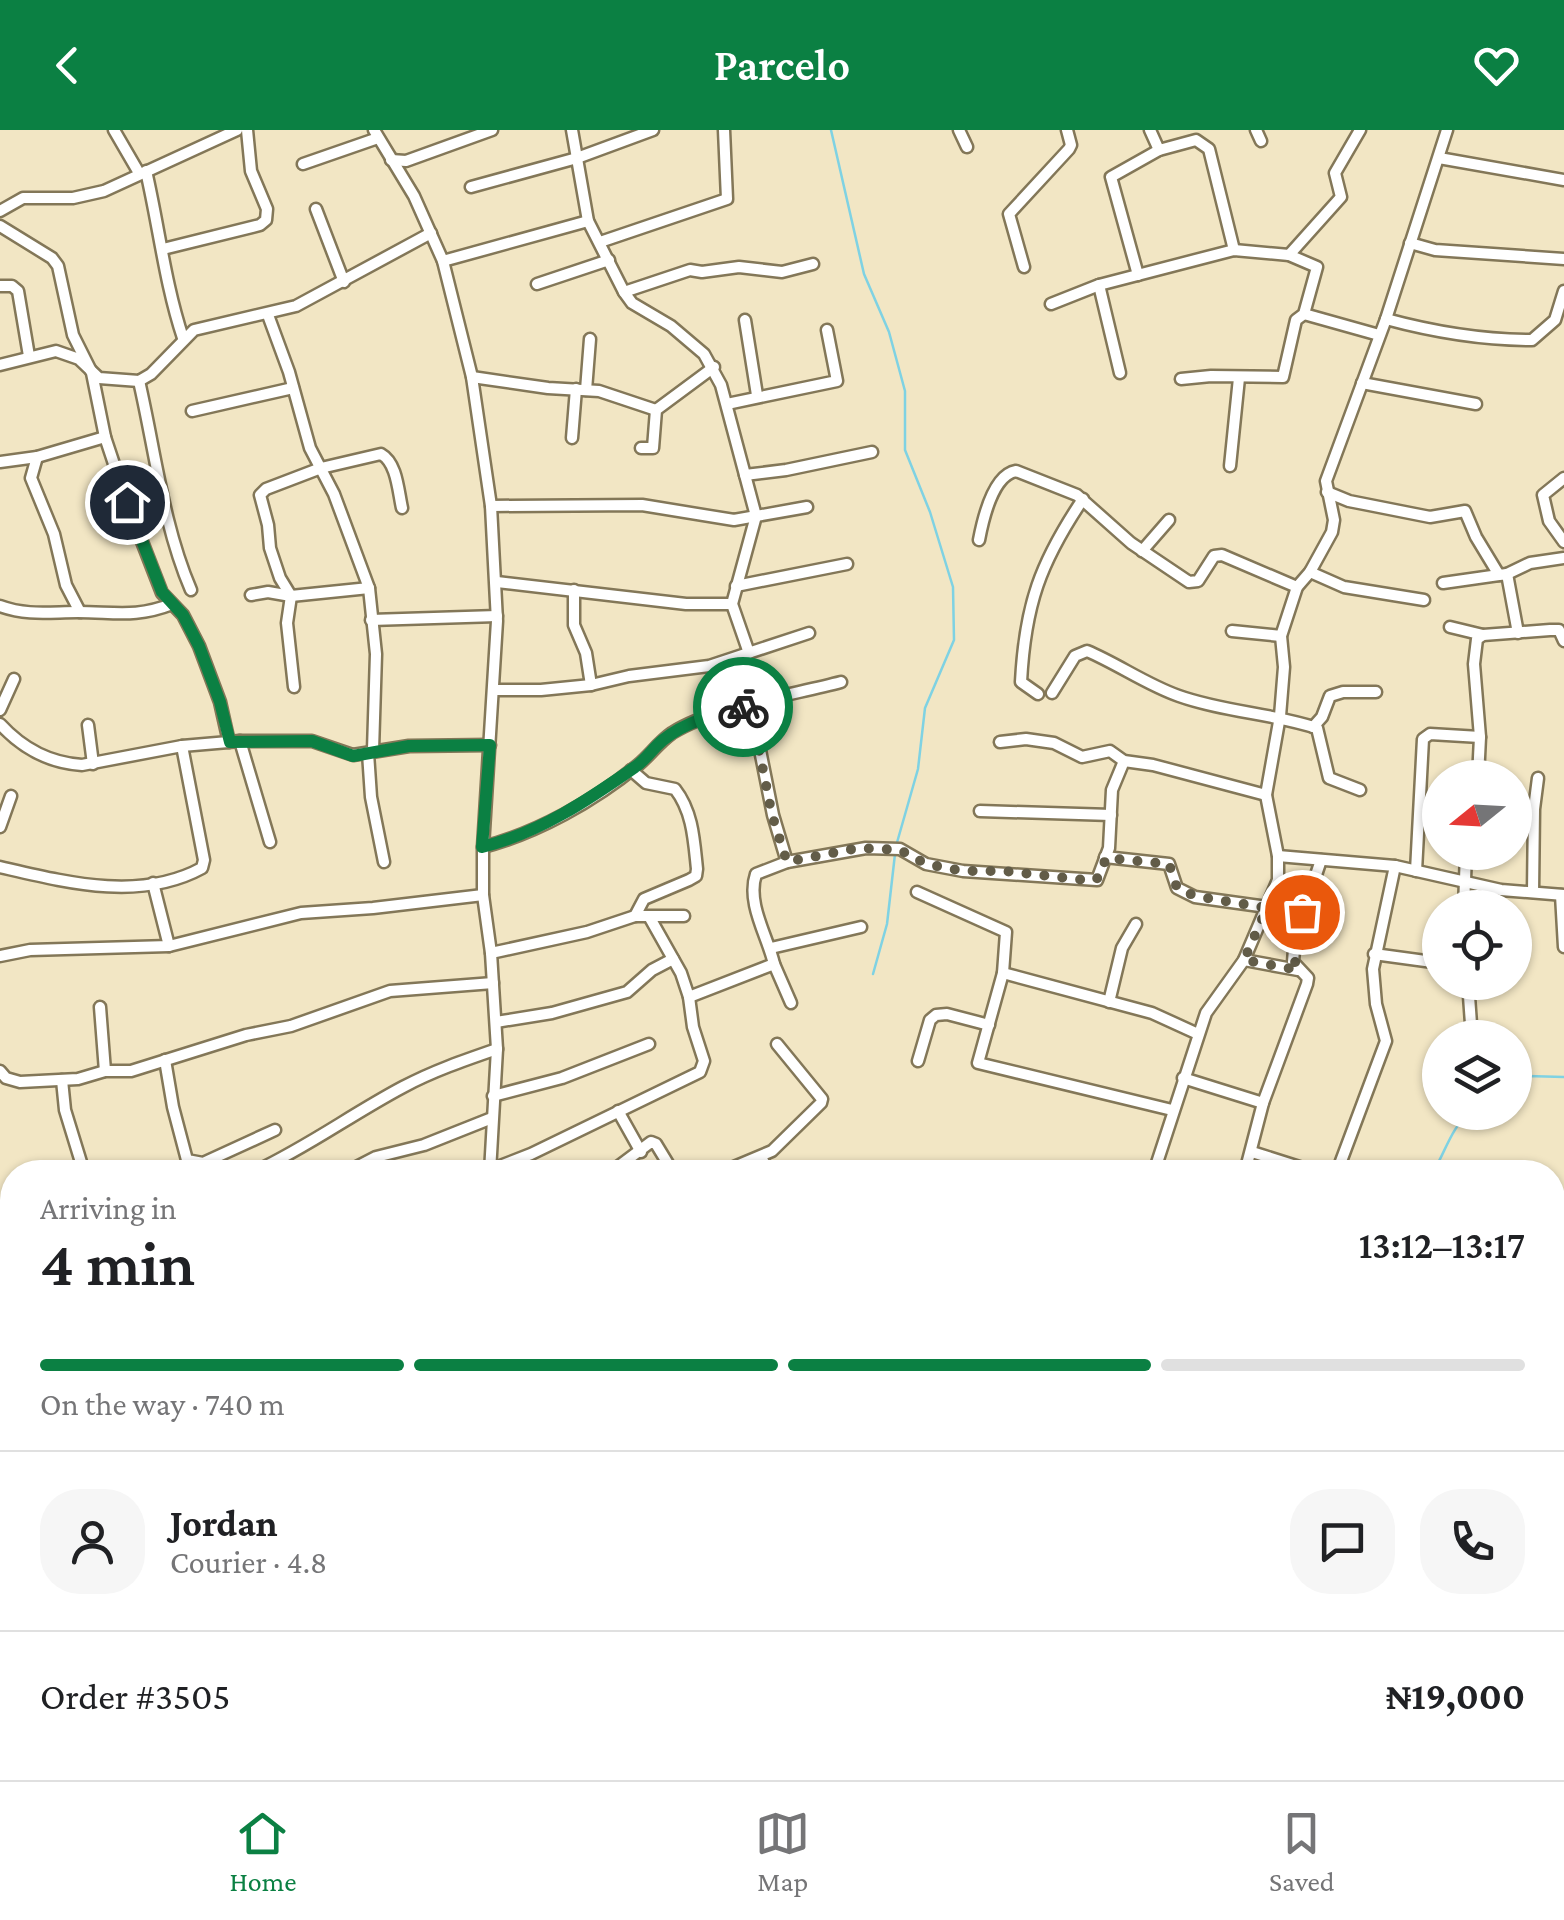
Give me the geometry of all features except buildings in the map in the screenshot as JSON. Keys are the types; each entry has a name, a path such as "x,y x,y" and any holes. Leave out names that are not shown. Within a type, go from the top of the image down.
{"street":[{"path":"114,130 142,172 183,338"},
{"path":"0,211 23,198 73,198 104,191 237,130"},
{"path":"162,248 260,225 266,220 267,210 251,171 247,130"},
{"path":"391,160 406,160 492,130"},
{"path":"572,130 588,220 624,292 632,303 671,326 704,354 714,367 727,404 756,516 732,604 748,653"},
{"path":"471,187 578,158 654,130"},
{"path":"600,242 727,199 724,130"},
{"path":"959,130 968,146"},
{"path":"1024,267 1010,214 1069,149 1072,144 1067,130"},
{"path":"1150,130 1159,150"},
{"path":"1289,255 1341,197 1335,173 1360,130"},
{"path":"1157,1160 1198,1034 1212,1002 1244,960 1278,880 1278,856 1266,795 1280,716 1284,668 1281,636 1297,586 1310,572 1332,532 1334,520 1326,481 1386,319 1447,130"},
{"path":"302,164 376,134 414,196 444,261 472,377 491,506 497,582 494,690 482,847 482,895 491,953 497,1049 490,1160"},
{"path":"1138,275 1111,176 1159,150 1191,140 1205,144 1234,250"},
{"path":"1439,158 1564,180"},
{"path":"316,209 344,282"},
{"path":"444,261 588,220"},
{"path":"0,226 52,258 58,266 74,336 92,373 105,437 155,579 183,615 199,646 270,842"},
{"path":"0,364 66,352 92,373 108,380 139,381 151,374 183,338 202,326 268,315 314,298 431,233"},
{"path":"1410,242 1436,250 1564,258"},
{"path":"1051,304 1099,285 1234,250 1289,255 1318,269 1305,311 1296,320 1283,377 1181,379"},
{"path":"537,284 609,260"},
{"path":"624,292 690,270 739,268 782,272 813,264"},
{"path":"1099,285 1120,374"},
{"path":"0,286 12,286 18,292 29,356"},
{"path":"1386,319 1434,332 1490,340 1532,340 1555,320 1564,291"},
{"path":"1305,311 1379,336"},
{"path":"268,315 310,448 350,532 369,588 376,654 371,797 384,862"},
{"path":"745,320 756,395"},
{"path":"727,404 837,381 828,330"},
{"path":"572,438 590,339"},
{"path":"641,448 653,448 656,410 714,367"},
{"path":"472,377 610,393 656,410"},
{"path":"1230,466 1239,378"},
{"path":"139,381 174,544 192,590"},
{"path":"1362,384 1476,404"},
{"path":"192,411 293,388"},
{"path":"0,462 37,457 105,437"},
{"path":"745,474 786,470 872,452"},
{"path":"294,687 287,623 291,596 270,548 260,495 266,489 321,468 372,455 387,456 402,508"},
{"path":"37,457 31,478 54,534 66,585 80,612"},
{"path":"979,540 986,511 1010,471 1042,479 1083,499 1142,551 1189,582 1198,581 1214,556 1222,555 1297,586"},
{"path":"1564,478 1543,496 1549,521 1564,542"},
{"path":"1327,492 1349,501 1430,517 1466,511 1476,537 1503,575 1518,633"},
{"path":"1038,694 1024,688 1021,682 1033,593 1053,545 1083,499"},
{"path":"491,506 642,505 734,520 807,507"},
{"path":"1142,551 1169,520"},
{"path":"1443,583 1503,575 1530,564 1564,558"},
{"path":"736,586 848,564"},
{"path":"1310,572 1344,587 1424,600"},
{"path":"497,582 686,604 732,604"},
{"path":"251,595 268,592 291,596 369,588"},
{"path":"574,590 574,625 586,654 591,685"},
{"path":"0,606 27,614 136,614 172,604"},
{"path":"371,620 497,616"},
{"path":"1450,627 1483,635 1559,630 1564,641"},
{"path":"1232,630 1281,636"},
{"path":"494,690 591,685 709,666 809,633"},
{"path":"1479,760 1474,664 1477,639 1483,635"},
{"path":"1052,693 1076,656 1087,651 1182,697 1238,711 1280,716 1319,729 1331,782 1360,790"},
{"path":"0,710 14,679"},
{"path":"482,847 534,830 630,770 672,733 704,718 841,682"},
{"path":"1314,727 1330,696 1376,692"},
{"path":"750,705 769,802 787,862"},
{"path":"0,724 26,746 53,761 94,764 182,746 235,742 312,741 353,756 409,746 490,745"},
{"path":"88,725 94,764"},
{"path":"1416,870 1422,738 1430,734 1480,737"},
{"path":"1000,742 1026,739 1054,744 1082,758 1110,751 1124,761 1266,795"},
{"path":"0,867 97,886 153,884 202,868 204,860 182,746"},
{"path":"791,1003 757,908 753,882 756,874 787,862 858,848 900,850 926,864 963,871 1004,871 1093,881 1099,877 1106,858 1112,790 1124,761"},
{"path":"630,770 646,783 675,789 684,800 693,828 697,869 696,876 689,880 644,899 635,916"},
{"path":"1533,892 1538,778"},
{"path":"0,827 11,796"},
{"path":"980,811 1110,815"},
{"path":"1278,856 1395,866 1518,893 1562,895 1564,947"},
{"path":"1106,858 1169,864 1177,888 1195,896 1267,908"},
{"path":"1249,1160 1263,1103 1307,984 1308,978 1294,962 1294,937 1321,860"},
{"path":"1341,1160 1386,1041 1374,992 1374,954 1395,866"},
{"path":"1463,890 1464,870"},
{"path":"153,884 169,946"},
{"path":"916,892 1002,928 1008,936 1003,972 978,1062 1172,1110"},
{"path":"0,956 30,950 169,946 301,913 482,895"},
{"path":"491,953 587,932 635,916 684,916"},
{"path":"517,1160 680,1082 704,1066 689,997 650,918"},
{"path":"1109,1002 1122,948 1136,924"},
{"path":"771,948 861,927"},
{"path":"1374,954 1422,961"},
{"path":"496,1022 552,1013 628,992 652,970 673,959"},
{"path":"1244,960 1298,970"},
{"path":"689,997 774,964"},
{"path":"1003,972 1152,1013 1198,1034"},
{"path":"0,1072 12,1082 62,1080 105,1071 131,1072 246,1035 282,1029 390,992 493,984"},
{"path":"100,1008 105,1071"},
{"path":"918,1060 930,1020 936,1015 948,1014 989,1025"},
{"path":"493,1096 562,1078 648,1044"},
{"path":"755,1160 818,1109 822,1098 777,1044"},
{"path":"279,1160 405,1086 497,1049"},
{"path":"165,1060 184,1153 190,1160"},
{"path":"1183,1078 1263,1103"},
{"path":"62,1080 65,1110 80,1160"},
{"path":"618,1111 640,1152"},
{"path":"369,1160 424,1145 492,1118"},
{"path":"208,1160 275,1130"},
{"path":"628,1160 651,1142 666,1160"},
{"path":"1252,1152 1277,1160"}],"waterway":[{"path":"831,130 864,274 889,332 905,391 905,450 930,512 953,587 954,640 925,708 918,769 896,846"},
{"path":"873,974 887,924 895,854"},
{"path":"1532,1076 1564,1077"},
{"path":"1439,1160 1455,1130"}],"way so far":[{"path":"743,707 750,705 772,815 787,862 858,848 900,850 926,864 963,871 1004,871 1093,881 1099,877 1106,858 1169,864 1177,888 1195,896 1267,908 1244,960 1298,970 1293,956 1294,937 1302,912"}],"route":[{"path":"127,502 155,579 188,622 199,646 230,742 312,741 353,756 409,746 490,745 482,847 518,838 582,802 640,764 672,733 704,718 743,707"}]}
